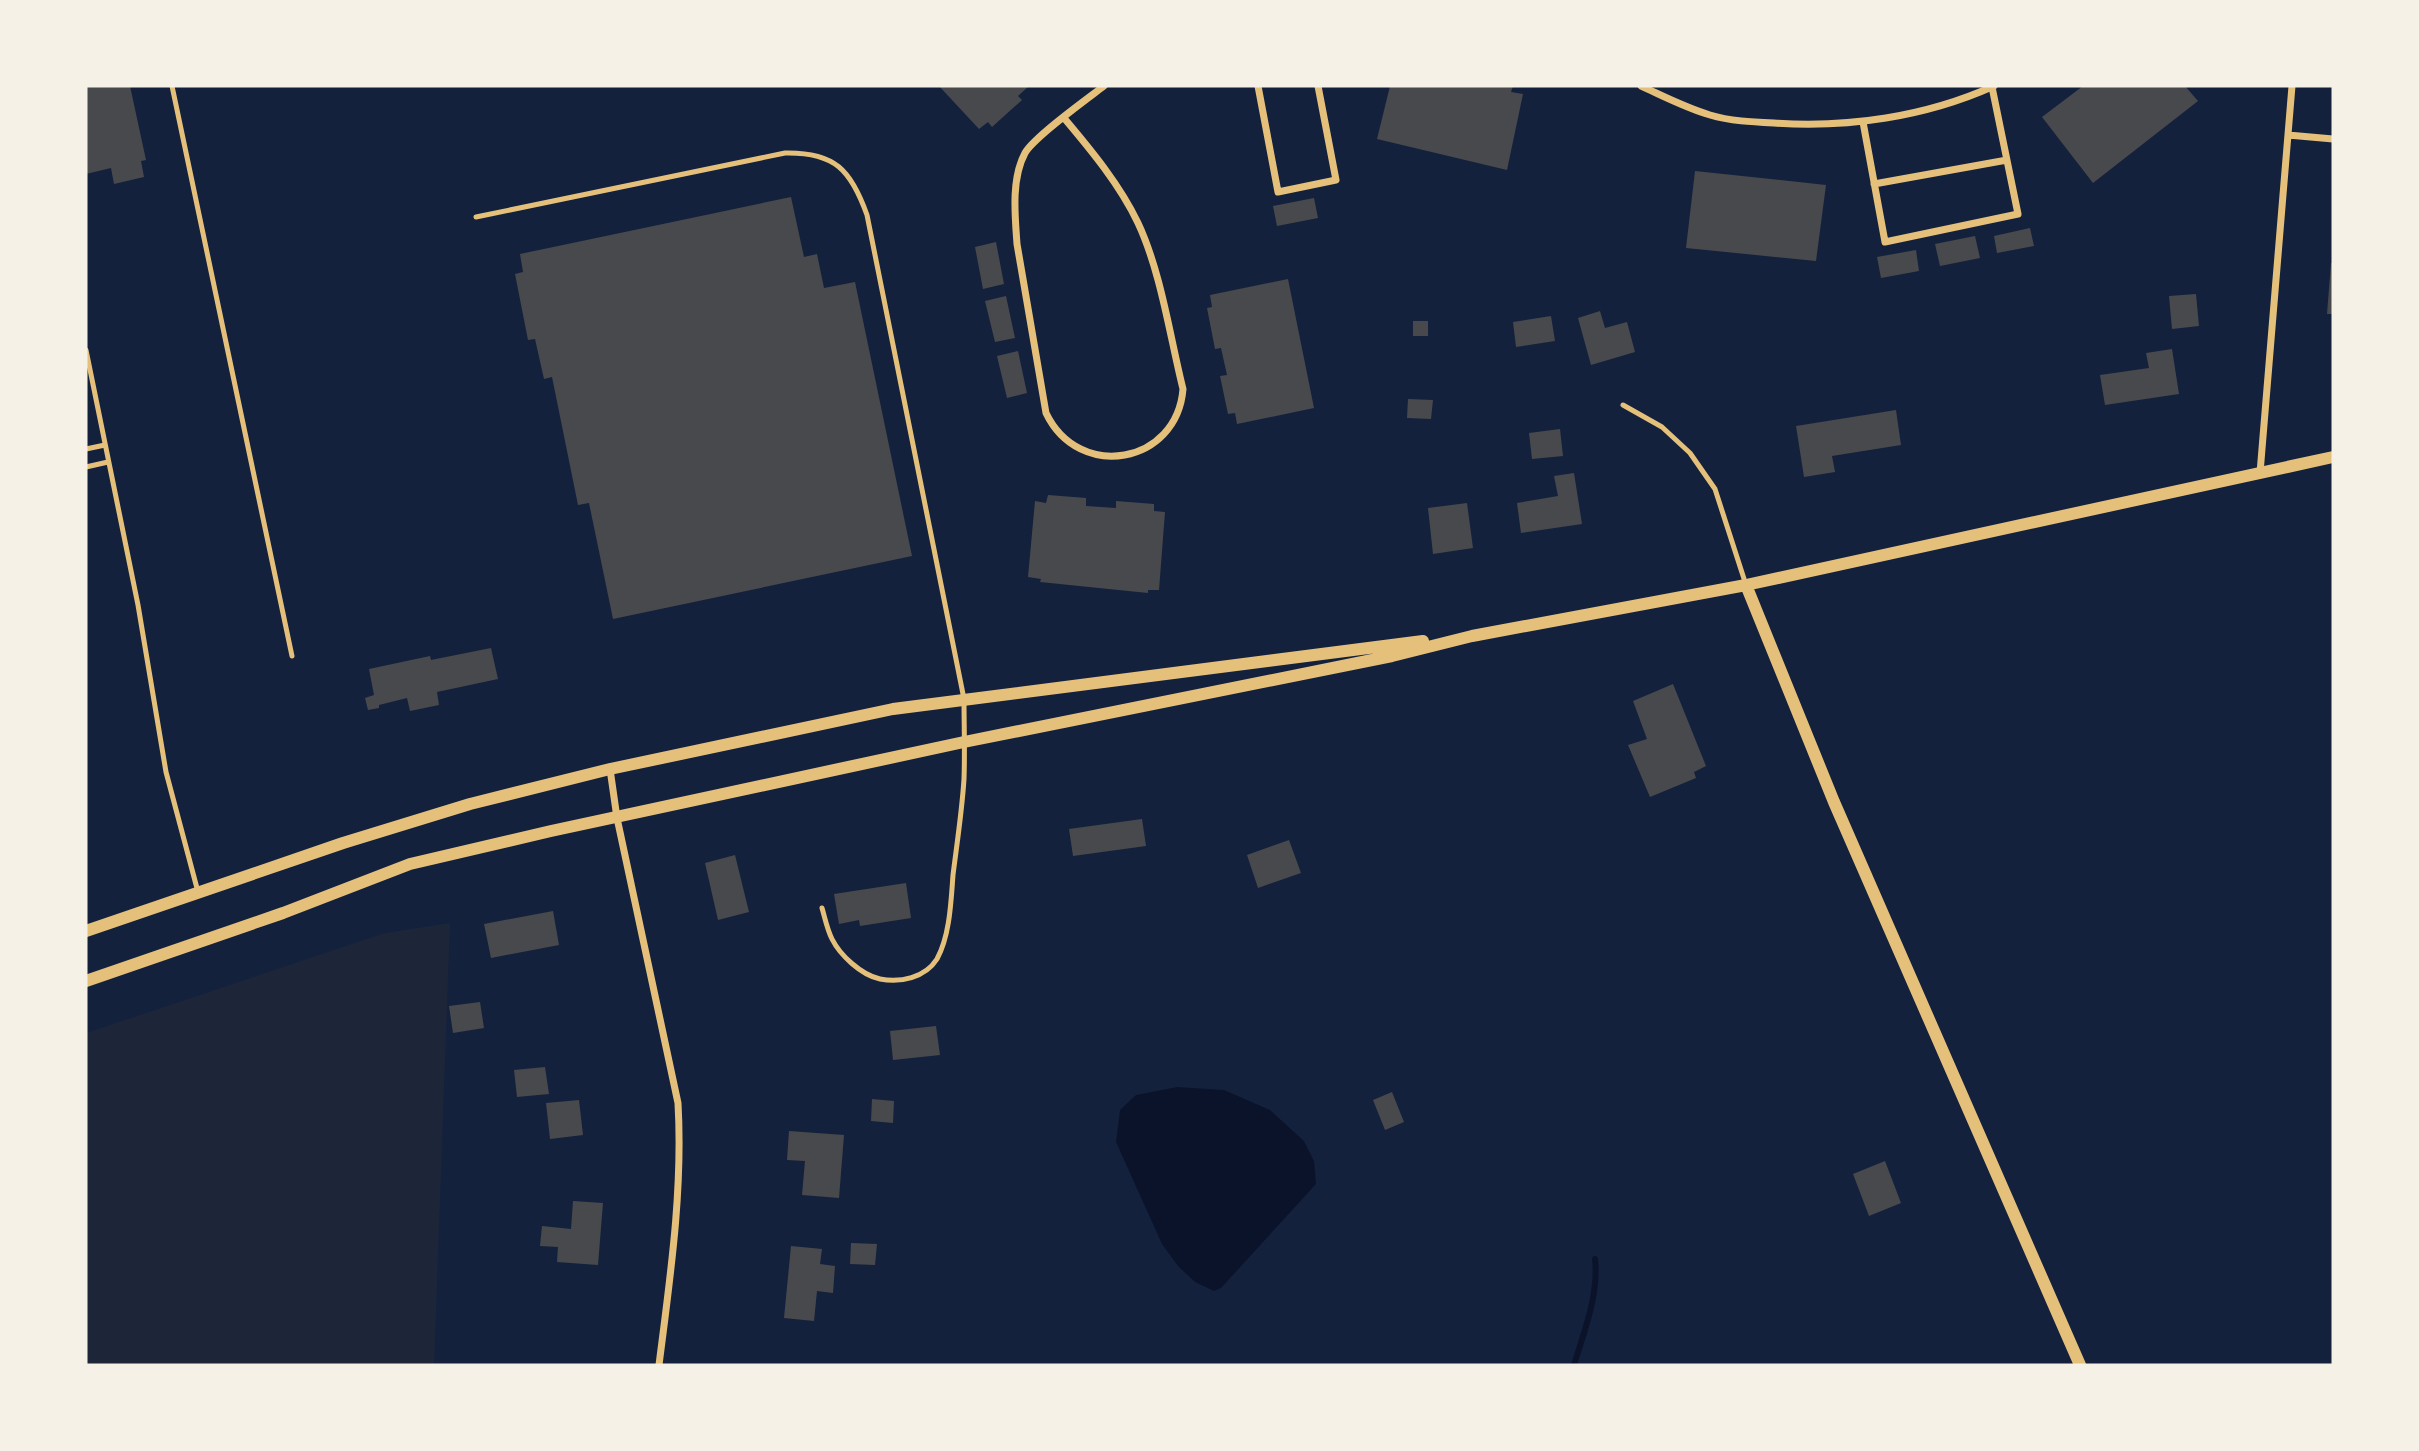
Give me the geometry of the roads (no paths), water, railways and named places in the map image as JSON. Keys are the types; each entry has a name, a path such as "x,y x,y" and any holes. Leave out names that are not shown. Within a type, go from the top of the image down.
{"street":[{"path":"1064,118 1110,178 1138,223 1152,262 1183,389 1182,403 1165,432 1150,445 1128,456 1084,453 1066,441 1054,428 1046,413 1017,244 1016,191 1025,152 1036,140 1104,86"},
{"path":"1258,86 1278,192 1336,180 1318,86"},
{"path":"1641,86 1711,115 1748,122 1808,125 1863,122 1956,100 1993,86 2018,214 1885,242 1863,122"},
{"path":"2260,473 2292,86"},
{"path":"2288,135 2333,139"},
{"path":"1874,184 2007,160"},
{"path":"86,981 283,913 410,864 964,742 1392,656 1472,636 1745,585 2333,457"},
{"path":"1745,585 1834,802 2080,1365"},
{"path":"86,931 343,843 470,804 610,769 893,709 1472,636"},
{"path":"610,769 617,818 678,1103 679,1195 659,1365"}],"lane":[{"path":"172,86 292,656"},
{"path":"476,217 785,153 823,157 842,168 858,189 867,215 964,699 964,779 950,908 936,960 922,974 907,979 877,978 848,960 832,939 822,908"},
{"path":"86,350 138,605 166,772 198,893"},
{"path":"1623,405 1662,427 1690,453 1715,489 1745,585"},
{"path":"86,449 104,445"},
{"path":"86,467 108,462"}],"waterway":[{"path":"1574,1365 1593,1299 1595,1259"}]}
